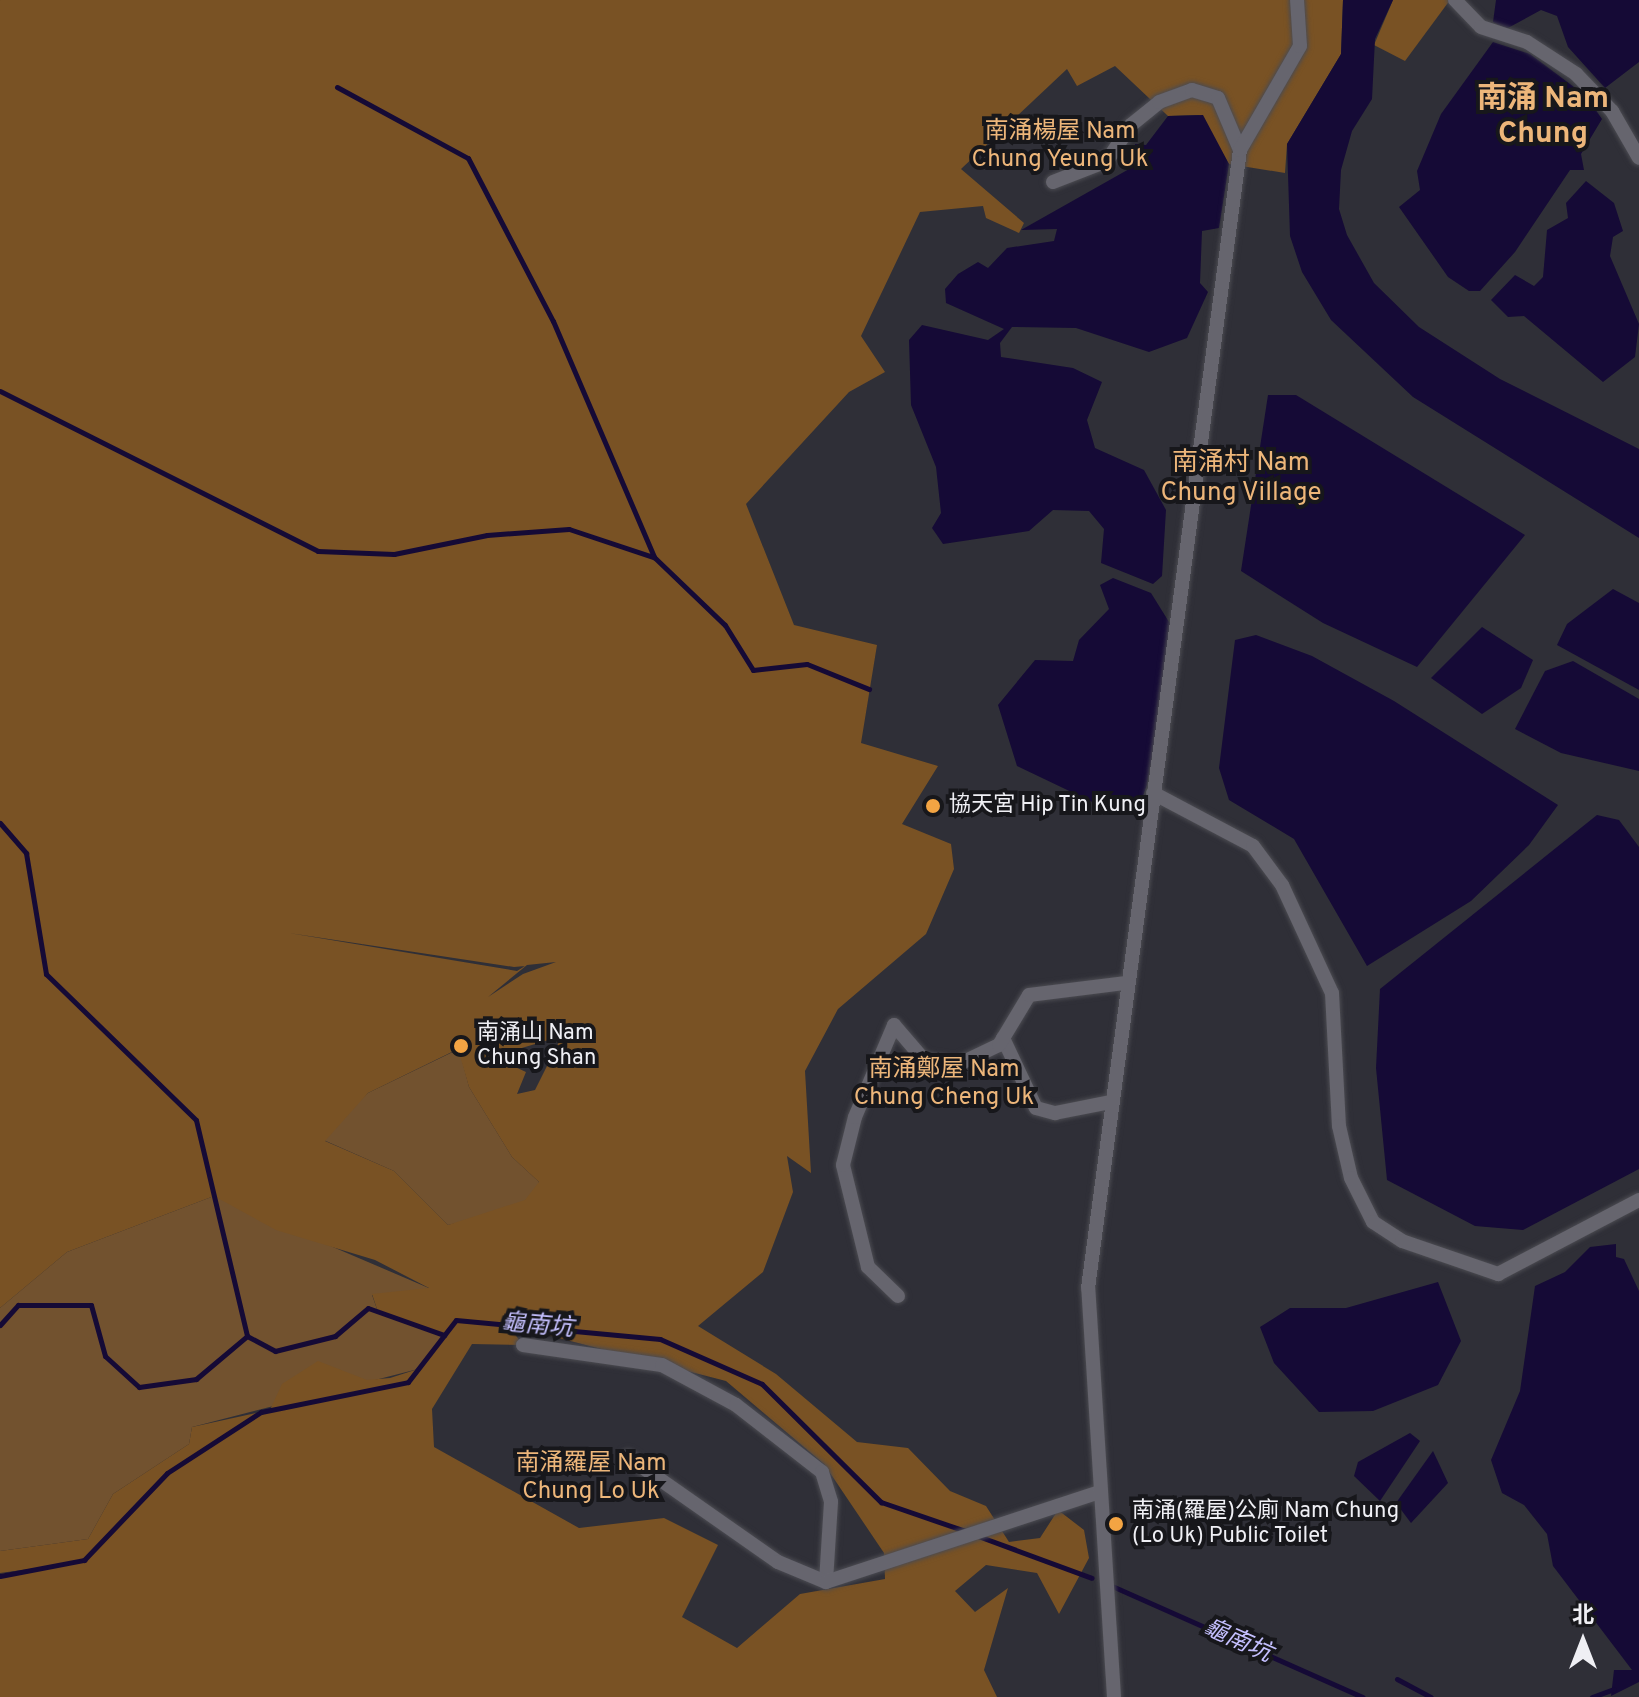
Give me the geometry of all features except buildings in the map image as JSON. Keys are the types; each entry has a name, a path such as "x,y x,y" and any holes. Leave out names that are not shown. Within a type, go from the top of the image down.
{"street":[{"path":"1114,1697 1088,1288 1110,1102 1240,150 1300,46 1297,0"},
{"path":"1455,0 1481,27 1527,42 1576,74 1612,111 1639,158"},
{"path":"1053,182 1107,161 1131,125 1159,102 1192,90 1218,98 1240,150"},
{"path":"1153,793 1253,846 1282,885 1332,993 1339,1126 1351,1178 1373,1222 1402,1241 1498,1274 1639,1200"},
{"path":"898,1296 868,1267 843,1165 855,1117 894,1025 924,1060 957,1065 1003,1038 1029,995 1126,983"},
{"path":"1003,1038 1036,1108 1055,1113 1110,1102"},
{"path":"523,1345 662,1365 736,1405 822,1472 831,1502 826,1582"},
{"path":"628,1457 778,1562 826,1582 1099,1492"}],"shaded area":[{"path":"0,0 1343,0 1341,54 1287,144 1285,173 1229,164 1199,115 1168,116 1115,66 1077,86 1067,69 961,169 1024,223 1019,233 986,218 983,206 920,212 861,336 885,372 849,392 746,504 794,625 877,645 861,743 938,766 902,824 951,844 954,869 926,934 838,1009 805,1071 811,1173 787,1156 793,1192 763,1272 698,1326 776,1374 857,1442 908,1448 950,1491 986,1506 1009,1542 1040,1538 1058,1510 1084,1530 1089,1558 1059,1614 1037,1573 986,1565 955,1591 975,1612 1008,1588 984,1670 997,1697 0,1697 0,1574 52,1566 0,1573 0,1551 88,1539 113,1494 189,1444 192,1427 270,1410 282,1384 318,1361 367,1380 390,1378 418,1369 444,1335 378,1312 372,1294 429,1288 375,1260 276,1230 214,1196 67,1252 0,1308","holes":["289,933 514,967 525,966 517,971","556,962 523,974 488,997 527,965","562,1036 535,1090 517,1094 526,1072 513,1066 515,1050","458,1049 469,1087 512,1157 539,1182 525,1200 448,1225 394,1171 325,1141 368,1093","508,1325 726,1381 824,1464 884,1553 885,1579 800,1594 737,1648 682,1617 718,1545 664,1518 579,1528 434,1447 432,1409 472,1344 523,1345"]},
{"path":"1343,0 1393,0 1375,39 1372,99 1352,131 1341,170 1339,209 1347,235 1374,283 1419,327 1500,379 1639,449 1639,538 1413,397 1331,320 1302,272 1290,236 1287,144 1341,54"},
{"path":"1393,0 1450,0 1405,61 1374,45"},
{"path":"1496,0 1639,0 1639,62 1605,88 1568,47 1557,16 1541,10 1506,29 1493,22"},
{"path":"1493,42 1530,54 1586,96 1602,119 1581,154 1584,170 1570,170 1515,252 1480,291 1469,291 1448,277 1399,207 1420,190 1417,171 1441,114"},
{"path":"1203,115 1229,164 1219,228 1202,231 1200,283 1208,292 1187,338 1149,352 1076,328 1012,327 1000,343 1001,357 1073,368 1102,382 1087,420 1095,448 1144,470 1166,510 1162,576 1153,584 1101,563 1104,529 1089,511 1053,510 1029,531 943,544 932,528 941,513 936,467 911,405 909,340 922,325 988,340 1004,329 946,303 945,289 958,274 978,262 988,268 1007,248 1054,241 1057,229 1021,230 1138,164 1135,144 1146,145 1168,116"},
{"path":"1586,181 1614,203 1623,231 1613,237 1610,256 1639,324 1635,357 1603,382 1524,316 1508,317 1491,300 1515,275 1534,286 1543,277 1547,230 1568,218 1566,203"},
{"path":"1268,395 1296,395 1525,535 1417,667 1323,623 1241,571"},
{"path":"1113,578 1151,593 1174,630 1147,785 1139,807 1107,809 1017,766 998,705 1035,660 1073,661 1079,640 1109,609 1100,585"},
{"path":"1613,589 1639,603 1639,690 1557,645 1567,624"},
{"path":"1482,627 1533,660 1521,688 1482,714 1431,678"},
{"path":"1256,635 1312,656 1394,701 1558,805 1529,845 1471,901 1367,966 1294,839 1229,800 1219,768 1235,640"},
{"path":"1573,661 1639,699 1639,771 1561,753 1515,729 1545,671"},
{"path":"1597,815 1619,820 1639,847 1639,1169 1523,1230 1475,1226 1387,1180 1376,1068 1380,989"},
{"path":"459,1049 469,1087 512,1157 539,1182 533,1205 448,1225 394,1171 319,1138 368,1093"},
{"path":"214,1196 431,1289 372,1295 378,1312 444,1335 418,1369 192,1427 189,1444 113,1494 88,1539 0,1551 0,1308 67,1252"},
{"path":"1616,1244 1616,1257 1624,1259 1639,1291 1639,1682 1611,1696 1614,1670 1632,1670 1553,1566 1547,1534 1524,1505 1502,1493 1491,1460 1520,1391 1535,1286 1565,1272 1590,1247"},
{"path":"1438,1282 1461,1341 1438,1385 1373,1411 1319,1412 1274,1363 1260,1327 1290,1308 1346,1308"},
{"path":"1410,1433 1420,1441 1380,1501 1354,1476 1358,1462"},
{"path":"1433,1451 1448,1483 1411,1523 1396,1503"}],"waterway":[{"path":"337,87 468,158 553,321 654,557 725,625 753,670 807,664 869,689"},
{"path":"0,391 318,551 394,554 487,535 569,529 653,557"},
{"path":"0,823 26,853 46,974 196,1120 247,1336"},
{"path":"0,1325 18,1305 91,1305 105,1356 139,1387 196,1379 247,1336 275,1351 335,1336 368,1308 444,1335"},
{"name":"龜南坑","path":"0,1576 84,1560 167,1473 261,1412 408,1382 456,1320 660,1339 762,1384 881,1502 965,1531"},
{"name":"龜南坑","path":"978,1536 1092,1578"},
{"name":"龜南坑","path":"1112,1586 1362,1697"},
{"path":"1397,1679 1431,1697"},
{"path":"1592,1697 1614,1689"}],"place":[{"name":"協天宮 Hip Tin Kung","path":"933,806"},
{"name":"南涌山 Nam Chung Shan","path":"461,1046"},
{"name":"南涌(羅屋)公廁 Nam Chung (Lo Uk) Public Toilet","path":"1116,1524"}],"district":[{"name":"南涌 Nam Chung","path":"1543,117"},
{"name":"南涌楊屋 Nam Chung Yeung Uk","path":"1060,147"},
{"name":"南涌村 Nam Chung Village","path":"1241,479"},
{"name":"南涌鄭屋 Nam Chung Cheng Uk","path":"944,1085"},
{"name":"南涌羅屋 Nam Chung Lo Uk","path":"591,1479"}]}
